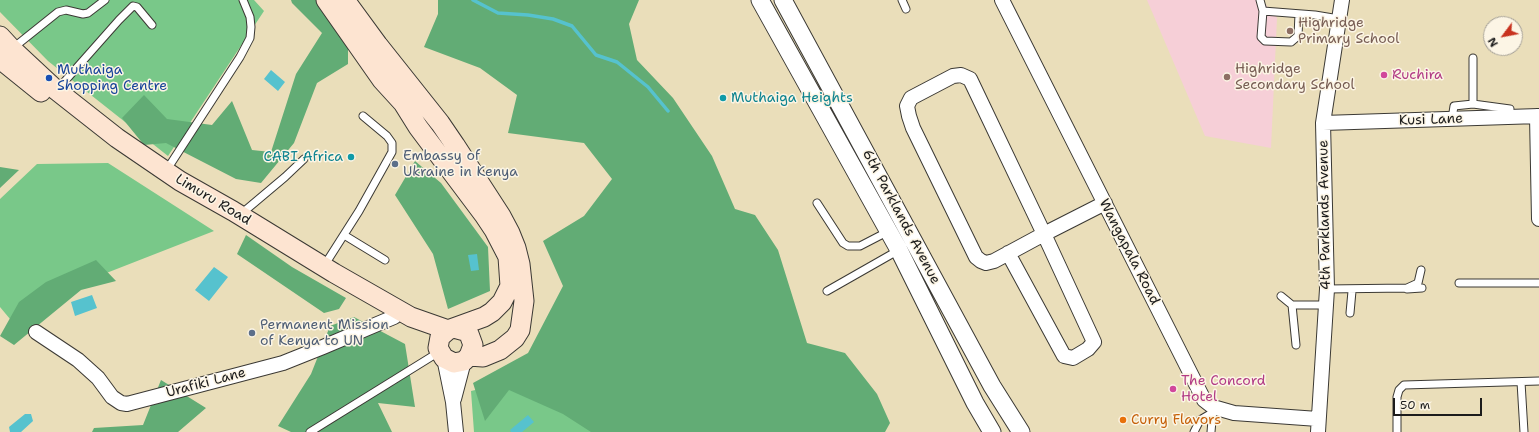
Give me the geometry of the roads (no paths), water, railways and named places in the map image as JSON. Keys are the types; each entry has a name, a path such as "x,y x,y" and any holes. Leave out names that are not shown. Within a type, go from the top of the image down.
{"main road":[{"path":"326,0 382,80 403,103 418,128 494,230 508,257 510,286 502,302 492,312 484,317 451,329 440,337 441,353 454,363 466,358 483,357 500,350 515,338 520,330 524,302 520,264 510,233 501,216 440,123 378,45 345,0"},
{"name":"Limuru Road","path":"4,48 116,138 165,171 324,267 411,317 451,329"},
{"name":"Limuru Road","path":"4,48 70,114 174,184 424,335 441,353"},
{"path":"451,329 459,328 469,334 473,345 466,358"}],"street":[{"name":"6th Parklands Avenue","path":"760,0 889,231 975,403 992,432"},
{"name":"6th Parklands Avenue","path":"783,0 992,386 1021,432"},
{"name":"Wangapala Road","path":"1002,0 1197,388 1212,410"},
{"name":"4th Parklands Avenue","path":"1318,426 1327,296 1323,123 1342,0"},
{"path":"1008,253 1064,356 1074,358 1079,356 1094,342 1044,234 970,79 961,75 953,76 910,98 907,106 913,128 976,257 981,261 986,263 1008,253 1044,234 1105,203"},
{"path":"1538,116 1539,219"},
{"name":"Kusi Lane","path":"1323,123 1538,116"},
{"name":"Urafiki Lane","path":"36,332 78,360 98,378 112,397 121,403 127,404 283,363 394,317"},
{"path":"441,353 454,402 456,432"},
{"path":"454,402 466,358"},
{"path":"1212,410 1318,426"}],"lane":[{"path":"4,48 58,12 66,10 83,14 88,13 105,0"},
{"path":"165,171 240,57 250,38 250,17 243,0"},
{"path":"902,0 906,9"},
{"path":"1260,0 1263,11 1261,37 1265,41 1291,42 1298,36 1299,14"},
{"path":"56,90 133,6 137,7 152,26"},
{"path":"1263,11 1339,19"},
{"path":"1473,58 1473,104"},
{"path":"1452,120 1454,106 1473,104 1510,109"},
{"path":"324,267 392,152 392,143 387,136 363,116"},
{"path":"239,215 285,177 304,159"},
{"path":"817,203 843,243 848,246 860,246 889,231"},
{"path":"344,235 385,260"},
{"path":"826,291 899,250"},
{"path":"1327,296 1407,288 1418,283 1421,270"},
{"path":"1458,283 1539,283"},
{"path":"1292,305 1352,291 1422,288"},
{"path":"1350,313 1352,291"},
{"path":"1281,296 1292,305 1296,345"},
{"path":"310,432 441,353"},
{"path":"1397,432 1397,397 1399,390 1404,385 1539,381"},
{"path":"1521,382 1524,432"},
{"path":"1194,432 1200,420 1212,410"},
{"path":"1211,432 1212,410"}],"water":[{"path":"271,70 285,82 278,91 264,79"},
{"path":"477,254 479,270 471,271 468,255"},
{"path":"214,267 228,277 209,301 195,290"},
{"path":"92,295 97,308 75,316 71,302"},
{"path":"25,414 31,414 33,421 21,432 10,432 9,427"},
{"path":"528,415 534,422 522,432 511,432 510,430"}],"waterway":[{"path":"473,0 498,13 528,15 553,19 572,26 596,55 617,62 648,87 668,111"}],"place":[{"name":"Highridge Primary School","path":"1290,31"},
{"name":"Ruchira","path":"1384,75"},
{"name":"Highridge Secondary School","path":"1227,77"},
{"name":"Muthaiga Shopping Centre","path":"49,78"},
{"name":"Muthaiga Heights","path":"723,98"},
{"name":"CABI Africa","path":"351,157"},
{"name":"Embassy of Ukraine in Kenya","path":"395,164"},
{"name":"Permanent Mission of Kenya to UN","path":"252,333"},
{"name":"The Concord Hotel","path":"1173,389"},
{"name":"Curry Flavors","path":"1123,420"}]}
